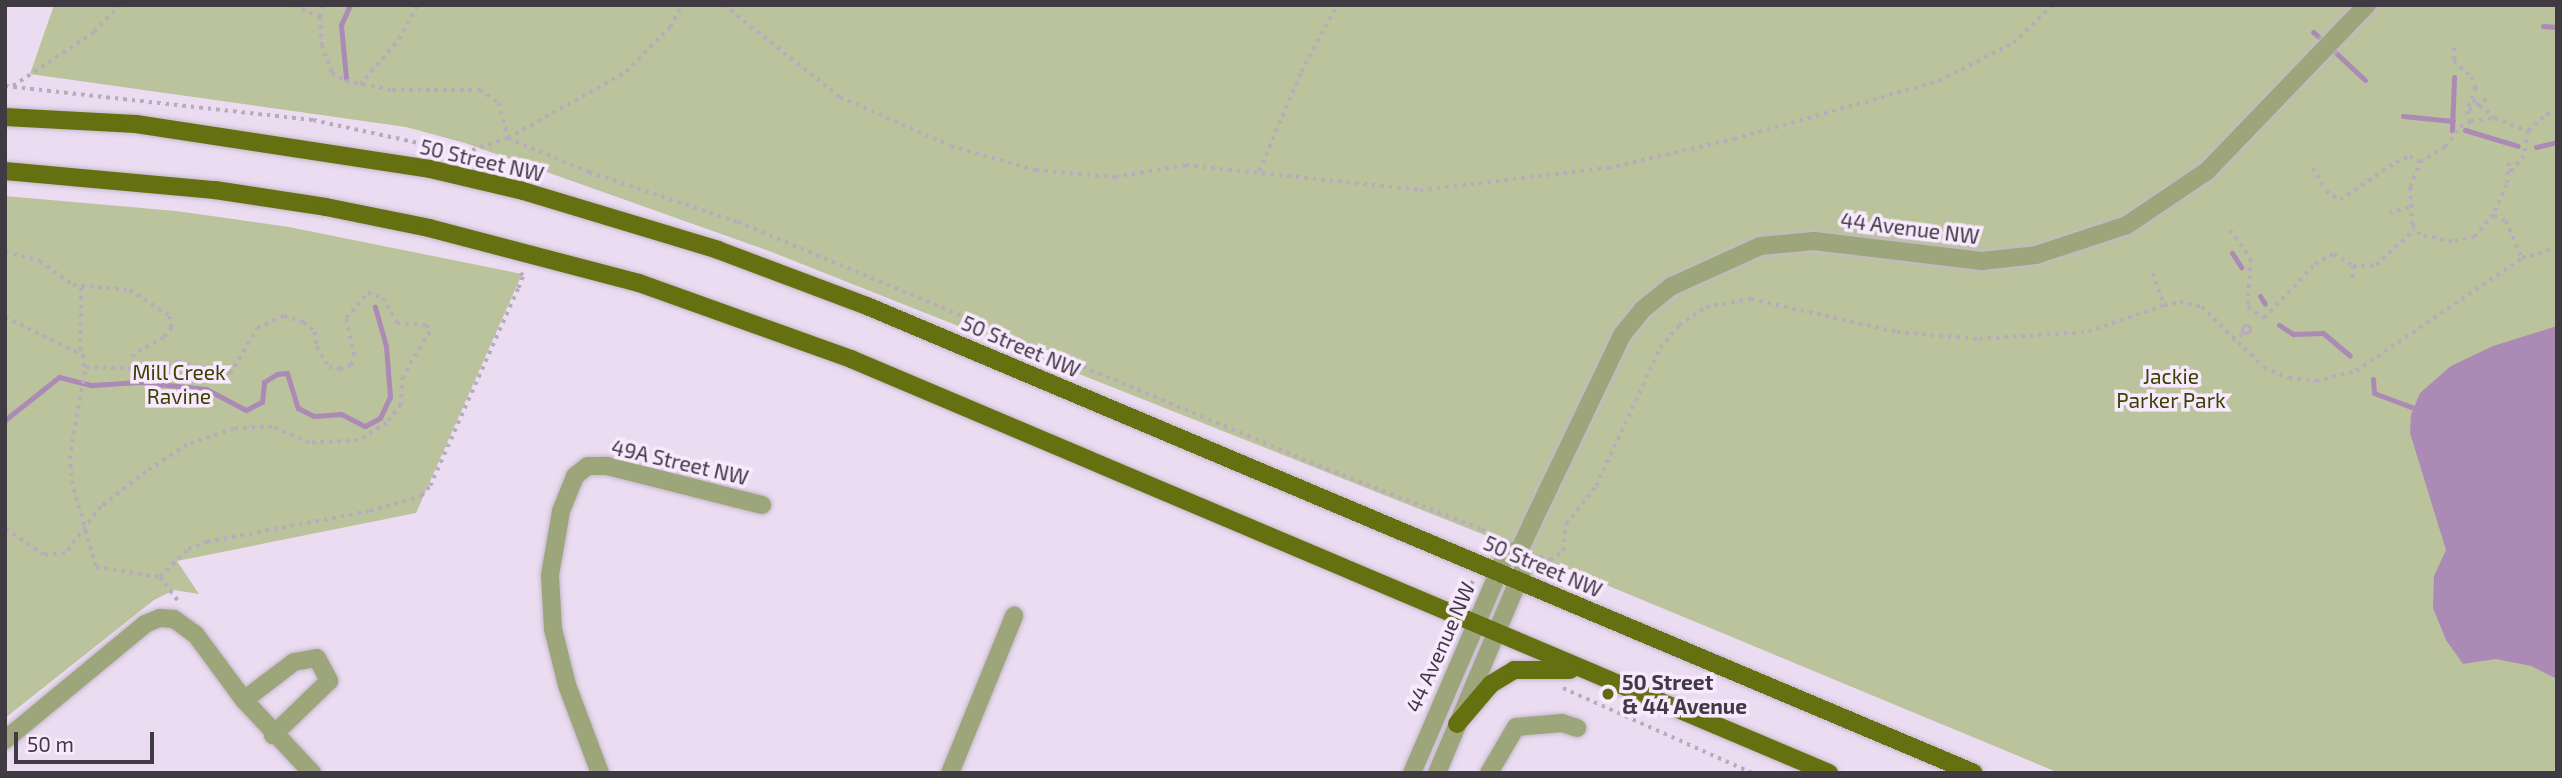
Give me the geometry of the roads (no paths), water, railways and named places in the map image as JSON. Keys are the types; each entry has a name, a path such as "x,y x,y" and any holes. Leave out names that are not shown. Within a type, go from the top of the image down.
{"main road":[{"name":"50 Street NW","path":"5,117 136,124 430,169 523,191 718,250 867,306 1974,773"},
{"path":"5,171 201,188 326,207 429,228 639,283 851,359 1829,773"},
{"path":"1457,724 1490,684 1514,670 1536,666 1590,672"}],"street":[{"name":"44 Avenue NW","path":"1412,773 1506,555 1520,549 1622,335 1642,310 1672,286 1760,246 1814,241 1982,261 2036,255 2127,225 2207,171 2367,5"},
{"name":"49A Street NW","path":"600,773 566,685 554,629 550,575 566,490 588,466 607,466 762,505"},
{"name":"44 Avenue NW","path":"1437,773 1525,565 1520,549"},
{"path":"950,773 1014,616"},
{"path":"5,740 145,624 160,618 179,622 274,735 312,773"},
{"path":"244,700 294,662 317,659 328,681 274,735"},
{"path":"1489,773 1516,727 1540,723 1577,728"},
{"path":"1501,773 1516,740 1540,723"}],"waterway":[{"path":"346,78 341,25 350,5"},
{"path":"2543,26 2557,27"},
{"path":"2313,32 2319,37"},
{"path":"2335,52 2365,80"},
{"path":"2452,130 2454,77"},
{"path":"2403,116 2453,121"},
{"path":"2465,130 2518,146"},
{"path":"2536,147 2557,142"},
{"path":"2232,253 2241,267"},
{"path":"2260,296 2265,304"},
{"path":"5,420 59,377 92,385 139,382 206,389 246,410 262,402 264,382 277,374 287,373 298,408 314,416 341,414 365,426 380,418 390,397 386,346 375,307"},
{"path":"2279,325 2293,334 2323,333 2350,356"},
{"path":"2373,379 2374,393 2414,408"}],"place":[{"name":"50 Street & 44 Avenue","path":"1608,694"}],"park label":[{"name":"Mill Creek Ravine","path":"179,384"},
{"name":"Jackie Parker Park","path":"2171,388"}]}
